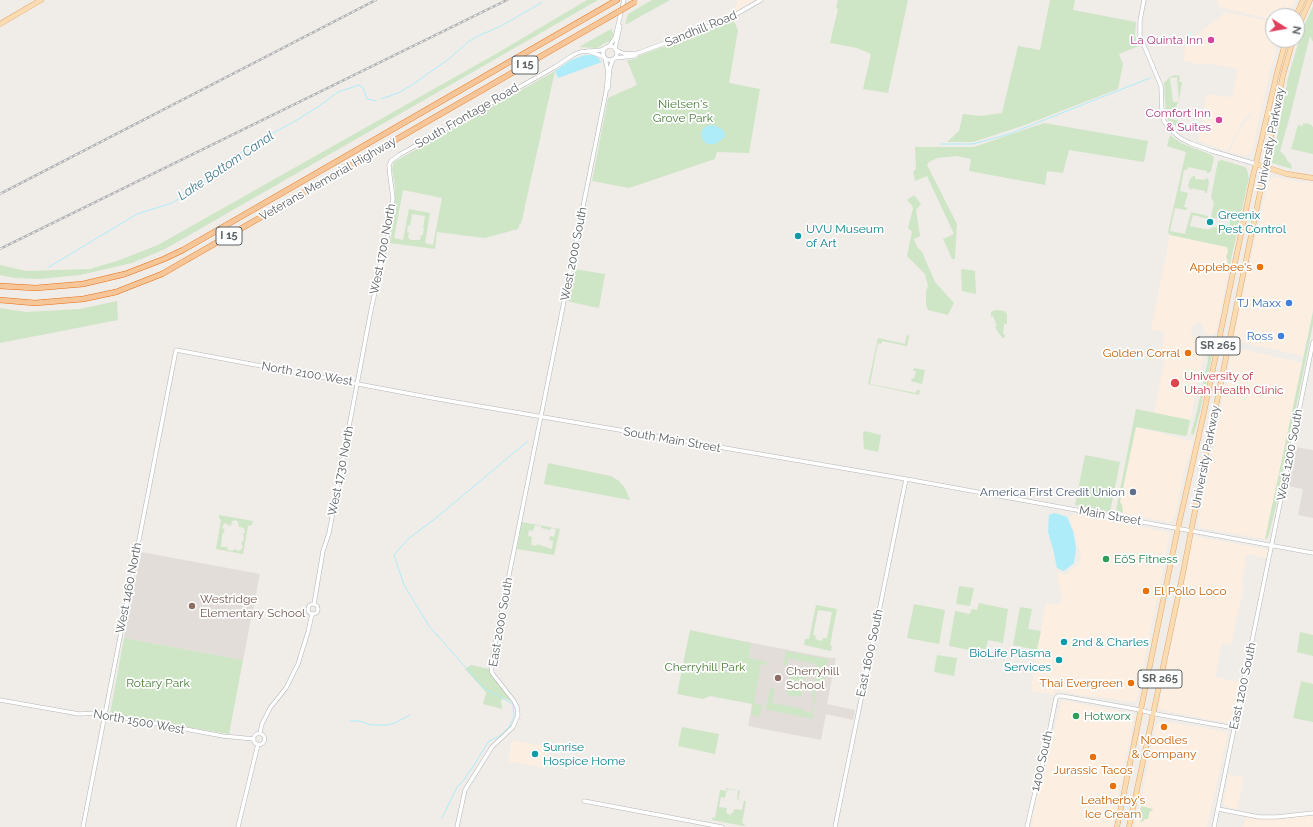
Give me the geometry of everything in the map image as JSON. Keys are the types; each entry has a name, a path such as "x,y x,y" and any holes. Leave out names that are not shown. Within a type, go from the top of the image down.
{"highway":[{"name":"Veterans Memorial Highway","path":"0,286 47,288 83,284 125,274 168,258 616,1"},
{"name":"Veterans Memorial Highway","path":"0,300 35,303 83,299 123,290 162,274 637,1"}],"main road":[{"path":"0,24 41,0"},
{"path":"1305,12 1310,0"},
{"name":"University Parkway","path":"1142,710 1256,164 1284,48"},
{"name":"University Parkway","path":"1129,827 1183,573 1266,167 1283,75 1291,48"},
{"path":"1256,164 1287,174 1313,178"},
{"name":"SR 265","path":"1117,827 1142,710"}],"street":[{"path":"605,58 603,52 615,38 624,0"},
{"name":"Sandhill Road","path":"614,58 634,56 638,53 698,31 733,16 761,0"},
{"path":"1144,0 1140,22 1140,36 1161,86 1162,112 1164,121 1168,127 1176,135 1212,152 1256,164"},
{"path":"587,51 598,54 609,60 614,58 620,31 620,19"},
{"path":"609,46 616,49"},
{"name":"South Frontage Road","path":"391,161 399,155 555,67 573,55 580,52 601,50 605,48"},
{"name":"Sandhill Road","path":"616,49 625,54 638,53"},
{"name":"West 2000 South","path":"541,416 606,92 608,72 605,58"},
{"name":"West 2000 South","path":"606,92 608,88 610,68 614,58"},
{"name":"West 1700 North","path":"366,337 391,218 393,198 390,172 391,161"},
{"name":"West 1730 North","path":"314,604 323,551 329,533 366,337"},
{"name":"West 1200 South","path":"1272,545 1313,342"},
{"name":"North 2100 West","path":"176,350 438,399"},
{"name":"West 1460 North","path":"83,827 176,350"},
{"name":"South Main Street","path":"438,399 906,480"},
{"name":"East 2000 South","path":"457,827 465,790 492,748 513,727 518,715 517,707 514,701 492,674 491,665 541,416"},
{"name":"Main Street","path":"906,480 1313,553"},
{"name":"East 1600 South","path":"835,827 906,480"},
{"name":"East 1200 South","path":"1214,827 1272,545"},
{"path":"310,604 314,604 317,606 318,610 316,613 312,614 308,612 308,608 310,604"},
{"path":"260,734 262,724 270,708 286,688 298,664 312,614"},
{"name":"1400 South","path":"1028,827 1035,792 1041,773 1056,698 1058,696 1062,696 1142,710"},
{"name":"North 1500 West","path":"0,700 79,714 93,712 223,736 254,739"},
{"path":"1142,710 1235,728"},
{"path":"258,744 254,739 256,734 260,734"},
{"path":"258,744 262,744 264,741 264,737 260,734"},
{"path":"238,827 258,744"},
{"path":"584,801 722,827"},
{"path":"1218,809 1259,817 1277,817 1313,813"}],"shaded area":[{"path":"737,0 754,0 735,12"},
{"path":"1217,0 1295,0 1292,8 1265,8 1265,18 1220,7"},
{"path":"1226,12 1265,20 1265,48 1277,48 1252,152 1246,156 1230,152 1239,130 1258,106 1242,122 1228,151 1198,141 1207,94 1232,97 1238,69 1183,61 1186,43"},
{"path":"1274,177 1313,183 1313,309 1303,356 1238,341 1235,340 1234,336 1268,181"},
{"path":"1170,235 1233,249 1216,332 1211,336 1206,334 1203,330 1203,326 1199,323 1193,325 1191,328 1192,335 1198,338 1198,348 1203,358 1190,420 1154,413 1165,357 1160,356 1165,332 1151,329"},
{"path":"1237,348 1303,363 1265,539 1201,528 1198,525 1232,353 1233,350"},
{"path":"1136,427 1191,441 1193,443 1183,475 1175,517 1172,521 1168,522 1123,513 1120,502"},
{"path":"1296,447 1313,450 1313,518 1298,515 1303,489 1288,486"},
{"path":"1074,514 1167,532 1170,534 1137,699 1132,702 1055,690 1054,695 1032,691 1031,689 1046,604 1058,605 1061,603 1062,599 1057,572 1066,575 1077,565 1079,565 1081,555 1070,516 1073,516"},
{"path":"1193,536 1268,550 1267,558 1246,554 1244,563 1246,564 1242,584 1244,585 1231,645 1222,644 1215,677 1240,682 1232,724 1162,710 1159,706"},
{"name":"Westridge Elementary School","path":"141,552 260,574 243,660 124,638"},
{"name":"Cherryhill School","path":"732,639 836,658 827,704 855,710 853,720 826,714 821,740 748,726 752,704 721,698"},
{"path":"1062,700 1131,714 1134,716 1112,827 1031,827"},
{"path":"1170,722 1195,727 1197,726 1228,733 1207,827 1134,827 1157,723"},
{"path":"512,740 549,747 545,768 508,761"},
{"path":"1229,774 1244,778 1237,809 1226,807 1223,803"},
{"path":"1313,816 1313,827 1243,827 1246,817 1259,819"}],"green space":[{"path":"587,0 598,0 165,249 132,263 80,275 39,279 15,278 0,275 0,265 26,271 90,269 117,261 158,245 494,55"},
{"path":"652,0 670,0 625,25 628,14"},
{"path":"838,0 908,0 888,93 863,89 871,54 857,48 830,43 838,9 836,8"},
{"path":"1050,0 1075,0 1073,10 1136,22 1135,36 1139,46 1119,54 1123,64 1118,89 1025,125 973,142 947,142 959,131 963,114 981,116 1002,113 1018,46 1040,50"},
{"path":"1313,6 1313,42 1310,36 1280,151 1291,164 1292,169 1272,163 1288,78 1297,48 1305,48 1305,23"},
{"name":"Nielsen's Grove Park","path":"734,21 738,30 729,83 760,89 749,153 717,152 715,159 629,188 592,181 608,98 637,85 627,60 637,58 638,56"},
{"path":"611,29 613,36 610,41 598,48 579,47"},
{"path":"555,71 521,224 520,223 518,229 485,238 437,232 435,249 390,243 395,206 395,187 392,169 394,162","holes":["403,190 442,198 433,245 425,243 430,213 409,209 403,240 394,238","412,214 425,216 423,235 421,235 420,240 411,240 408,238 409,232 407,231 408,225 410,226"]},
{"path":"1175,75 1180,76 1179,82 1182,82 1179,101 1177,77 1170,78 1173,102 1179,102 1175,113 1172,112 1171,116 1172,119 1179,121 1174,128 1170,125 1166,115 1164,83 1170,77"},
{"path":"1044,123 1148,141 1144,162 1069,150 1063,173 1047,171 1045,185 969,171 971,159 956,156 937,158 929,162 927,165 957,224 955,259 952,259 943,239 954,234 927,176 915,181 913,172 916,169 915,147 974,147"},
{"path":"1303,123 1310,124 1313,127 1313,154 1291,149 1298,125 1303,126"},
{"path":"1170,135 1181,143 1212,155 1214,158 1211,171 1209,173 1207,173 1207,171 1188,167 1187,170 1184,170 1180,191 1188,193 1184,207 1188,208 1186,210 1175,208 1170,231 1185,234 1191,212 1208,216 1208,218 1193,215 1190,226 1204,229 1211,229 1212,227 1215,227 1227,229 1230,224 1230,217 1218,214 1217,218 1211,218 1214,202 1211,197 1218,161 1222,160 1245,167 1247,170 1249,178 1228,271 1226,266 1228,261 1226,257 1228,252 1227,247 1170,235 1168,232 1186,152 1167,146"},
{"path":"1195,176 1195,179 1208,179 1209,182 1207,193 1205,193 1205,191 1192,188 1191,190 1190,189 1188,186 1190,179"},
{"path":"914,195 921,204 916,210 920,236 914,239 917,247 922,252 935,282 954,303 948,315 928,310 926,304 926,291 928,286 925,274 907,256 912,232 908,228 913,209 912,205 907,200"},
{"path":"573,269 605,274 599,308 570,302 567,299"},
{"path":"961,270 975,271 976,294 962,291"},
{"path":"117,301 118,320 0,343 0,308 26,312 80,309"},
{"path":"995,310 1004,311 1007,314 1007,324 1004,324 1003,334 1005,337 1003,338 995,327 997,326 993,316 991,317 991,312"},
{"path":"1313,312 1313,324 1277,502 1268,538 1265,539"},
{"path":"907,334 909,336 907,346 882,341 881,344 878,343 870,384 916,393 917,390 920,390 919,395 868,384 878,338 905,344"},
{"path":"1205,344 1211,345 1213,351 1199,416 1194,434 1192,435 1191,433 1208,361 1207,353 1204,348"},
{"path":"914,368 925,370 922,384 911,381 912,378 914,379 916,371 913,371"},
{"path":"1136,409 1190,420 1187,435 1185,436 1136,427 1120,502 1123,513 1116,510"},
{"path":"865,431 881,435 878,452 864,449 863,433"},
{"path":"1085,455 1120,462 1110,512 1075,505"},
{"path":"548,463 611,476 619,481 625,488 630,500 544,484"},
{"path":"219,515 253,521 252,525 248,526 243,554 216,549 221,520","holes":["236,520 239,527 244,528 245,533 243,533 244,539 241,544 243,546 241,550 239,551 234,549 233,551 228,550 227,547 221,547 222,535 225,530 222,528 224,523 231,526 232,521"]},
{"path":"522,522 560,529 554,555 517,549","holes":["535,525 541,526 541,528 550,530 551,528 556,529 554,537 550,536 549,540 553,541 552,549 537,544 536,546 531,545 532,537 528,536 529,530 533,531"]},
{"path":"959,586 974,588 970,606 956,604"},
{"path":"979,603 1008,609 1003,643 988,640 985,653 949,646 955,611 970,614 971,610 977,610"},
{"path":"914,604 945,610 939,644 907,638"},
{"path":"816,605 837,609 830,645 832,646 831,651 804,645 805,639 809,639","holes":["818,610 832,612 827,638 823,638 822,641 815,639 816,636 813,635"]},
{"path":"1020,607 1032,609 1028,629 1041,631 1037,650 1013,645"},
{"name":"Cherryhill Park","path":"690,630 751,643 749,658 767,662 767,665 761,664 754,703 762,705 760,717 751,715 753,704 710,696 703,699 677,694"},
{"path":"1300,632 1313,635 1313,656 1297,652"},
{"name":"Rotary Park","path":"124,638 243,660 229,734 110,714"},
{"path":"786,651 828,659 824,682 816,689 815,705 813,704 814,697 812,697 817,668 815,667 816,664 788,658 787,664 785,664 783,668"},
{"path":"937,655 957,658 954,676 934,672"},
{"path":"471,665 489,669 511,701 504,698 501,700 502,709 483,704 486,693 485,691 465,669"},
{"path":"791,670 806,673 801,697 787,695 786,691"},
{"path":"1301,681 1313,684 1313,722 1293,718"},
{"path":"770,688 775,689 772,703 803,709 803,711 811,713 812,708 815,708 813,710 813,719 768,710 766,708"},
{"path":"682,727 719,734 715,754 678,746"},
{"path":"726,788 740,791 737,799 738,791 727,789 725,798 721,797 719,807 727,808 726,812 731,815 734,809 742,810 744,801 746,801 742,823 745,824 744,826 712,820 713,817 715,818 720,790 726,791"},
{"path":"1141,806 1153,809 1150,811 1148,819 1145,819 1142,822 1139,819"}],"water":[{"path":"585,55 595,55 602,62 558,78 555,71 571,60"},
{"path":"714,125 723,130 725,134 724,138 715,144 707,144 702,139 701,132 706,126"},
{"path":"1055,513 1067,517 1073,531 1076,548 1074,563 1064,571 1057,568 1048,532 1049,515"}],"waterway":[{"name":"Lake Bottom Canal","path":"381,99 398,93 412,85 476,37 503,25 541,3"},
{"path":"941,144 973,144 1009,134 1150,78"},
{"name":"Lake Bottom Canal","path":"49,267 137,214 172,203 229,166 236,156 253,144 297,120 338,92 359,85 363,88 367,99 376,101"},
{"path":"442,818 457,787 463,781 489,741 500,736 509,727 514,717 513,704 484,688 429,626 404,585 394,555 408,539 436,518 528,441"},
{"path":"350,721 359,721 371,725 386,725 395,723 410,715"}],"railway":[{"path":"0,194 376,0"},
{"path":"0,249 507,0"}],"place":[{"name":"La Quinta Inn","path":"1211,40"},
{"name":"Comfort Inn & Suites","path":"1219,120"},
{"name":"Greenix Pest Control","path":"1210,222"},
{"name":"UVU Museum of Art","path":"798,236"},
{"name":"Applebee's","path":"1260,267"},
{"name":"TJ Maxx","path":"1289,303"},
{"name":"Ross","path":"1281,336"},
{"name":"Golden Corral","path":"1188,353"},
{"name":"University of Utah Health Clinic","path":"1175,383"},
{"name":"America First Credit Union","path":"1133,492"},
{"name":"EōS Fitness","path":"1106,559"},
{"name":"El Pollo Loco","path":"1146,591"},
{"name":"Westridge Elementary School","path":"192,606"},
{"name":"2nd & Charles","path":"1064,642"},
{"name":"BioLife Plasma Services","path":"1059,660"},
{"name":"Cherryhill School","path":"778,678"},
{"name":"Thai Evergreen","path":"1131,683"},
{"name":"Hotworx","path":"1076,716"},
{"name":"Noodles & Company","path":"1164,727"},
{"name":"Sunrise Hospice Home","path":"535,754"},
{"name":"Jurassic Tacos","path":"1093,757"},
{"name":"Leatherby's Ice Cream","path":"1113,786"}]}
